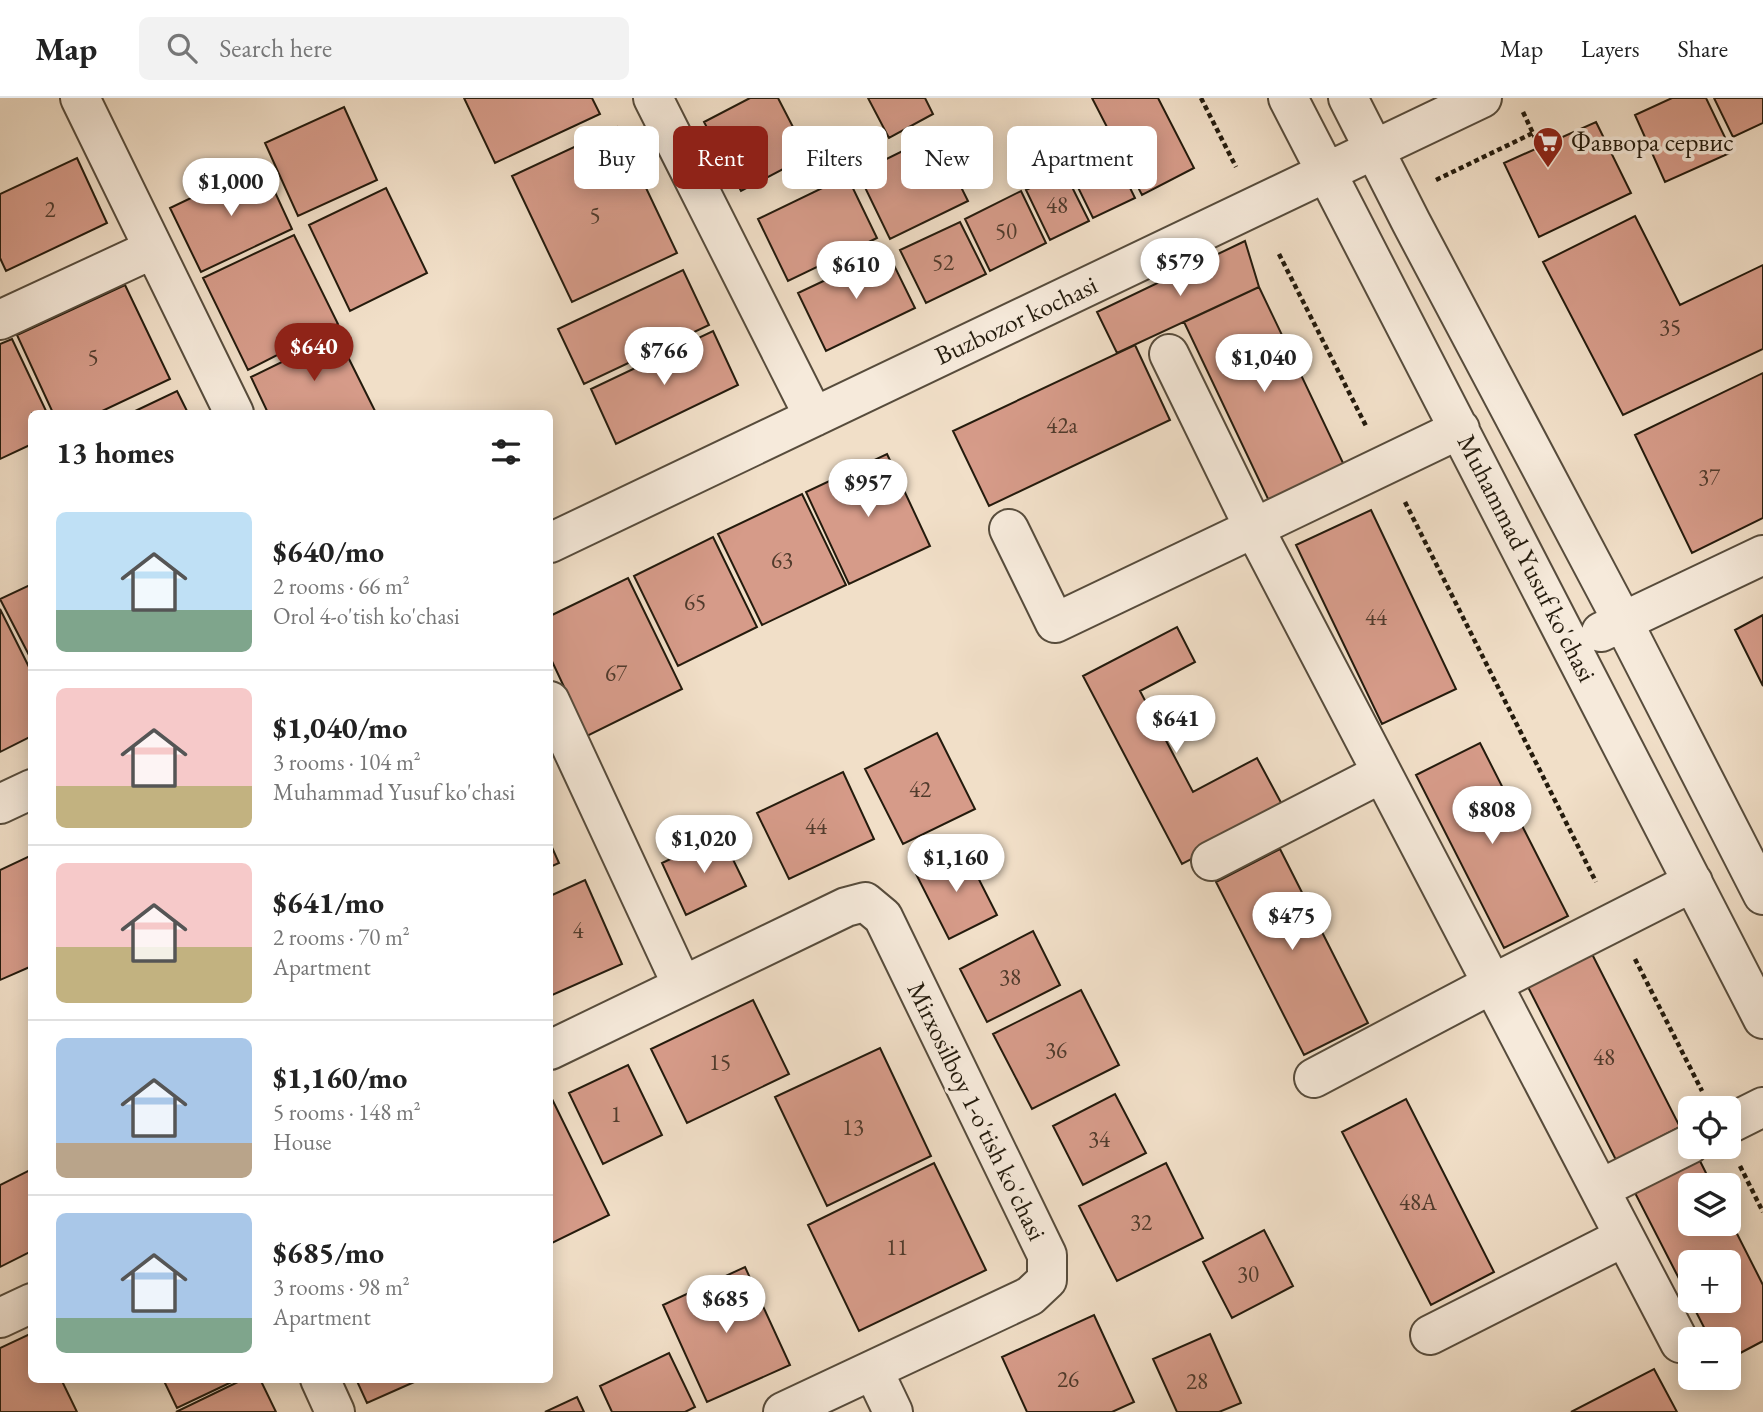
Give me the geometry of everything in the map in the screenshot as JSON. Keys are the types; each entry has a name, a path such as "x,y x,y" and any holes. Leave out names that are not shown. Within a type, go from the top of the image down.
{"street":[{"path":"80,98 233,410"},
{"path":"653,98 814,417"},
{"name":"Muhammad Yusuf ko'chasi","path":"1288,98 1763,1019"},
{"name":"Muhammad Yusuf ko'chasi","path":"1348,98 1763,895"},
{"name":"Buzbozor kochasi","path":"553,542 1482,98"},
{"path":"0,320 153,248"},
{"path":"1169,354 1254,528 1678,1339"},
{"path":"1009,529 1055,623 1460,429"},
{"path":"1572,646 1619,615 1763,555"},
{"path":"553,707 682,985 553,1049"},
{"path":"1211,861 1382,774"},
{"path":"0,804 28,791"},
{"path":"1314,1078 1693,882"},
{"name":"Mirxosilboy 1-o'tish ko'chasi","path":"682,985 846,907 865,902 883,917 1047,1255 1047,1280 1030,1296 783,1412"},
{"path":"1741,1130 1763,1107"},
{"path":"1600,1189 1678,1150"},
{"path":"1430,1335 1624,1237"},
{"path":"0,1318 28,1305"},
{"path":"873,1370 893,1412"},
{"path":"322,1383 335,1412"}],"path":[{"path":"1201,98 1241,177"},
{"path":"1522,110 1539,146"},
{"path":"1435,180 1533,133"},
{"path":"1279,254 1372,438"},
{"path":"1403,499 1601,892"},
{"path":"1632,952 1704,1096"},
{"path":"1740,1159 1763,1212"}],"building":[{"path":"464,98 592,98 600,114 495,163"},
{"path":"750,98 778,98 792,126 782,126 782,170 768,177 768,126 706,126 704,122"},
{"path":"868,98 925,98 933,114 911,126 901,126 901,131 889,138 887,126 883,126"},
{"path":"1092,98 1158,98 1194,168 1157,187 1157,126 1106,126"},
{"path":"1672,98 1706,98 1732,152 1665,182 1635,115"},
{"path":"1714,98 1763,98 1763,123 1733,137"},
{"path":"344,107 377,180 298,216 265,143"},
{"path":"1596,122 1631,193 1539,237 1504,163"},
{"path":"574,147 574,189 647,189 677,253 572,302 512,176"},
{"path":"901,152 901,189 962,189 968,201 890,239 866,189 887,189 887,159"},
{"path":"77,158 107,223 6,271 0,258 0,194"},
{"path":"262,164 292,229 201,272 170,208"},
{"path":"386,188 427,273 350,311 309,225"},
{"path":"820,189 853,189 877,238 788,281 758,219"},
{"path":"1073,189 1089,221 1050,240 1026,190"},
{"path":"1079,189 1131,189 1135,198 1093,218"},
{"path":"1139,189 1154,189 1142,195"},
{"path":"1021,191 1046,243 990,271 965,219"},
{"path":"1635,216 1680,305 1763,265 1763,349 1623,415 1543,262"},
{"path":"960,222 986,274 926,303 900,250"},
{"path":"294,235 338,324 248,370 203,278"},
{"path":"1245,241 1259,287 1117,353 1097,312"},
{"path":"887,251 915,308 826,351 798,293"},
{"path":"683,270 709,325 584,384 558,329"},
{"path":"125,285 170,379 104,410 52,410 17,335"},
{"path":"1259,287 1344,465 1269,501 1184,322"},
{"path":"713,331 738,385 616,444 591,389"},
{"path":"337,335 374,410 267,410 251,377"},
{"path":"12,339 46,410 28,410 28,446 0,459 0,344"},
{"path":"1135,345 1170,420 989,506 953,431"},
{"path":"1763,373 1763,518 1692,553 1635,435"},
{"path":"177,391 186,410 137,410"},
{"path":"887,454 930,546 849,584 806,492"},
{"path":"802,494 846,585 762,625 718,534"},
{"path":"1371,510 1456,689 1382,724 1296,545"},
{"path":"713,537 757,627 678,666 634,576"},
{"path":"628,578 682,689 587,736 553,663 553,615"},
{"path":"28,586 28,653 0,599"},
{"path":"0,609 28,665 28,738 0,752"},
{"path":"1763,615 1763,686 1735,630"},
{"path":"1177,627 1195,662 1140,691 1193,792 1257,758 1285,810 1182,864 1083,676"},
{"path":"937,733 975,809 903,844 865,769"},
{"path":"1480,743 1568,916 1504,948 1416,775"},
{"path":"843,772 874,839 789,879 757,813"},
{"path":"721,835 746,886 686,915 662,863"},
{"path":"963,848 997,915 949,939 915,872"},
{"path":"1280,849 1368,1023 1304,1055 1216,882"},
{"path":"553,850 559,863 553,866"},
{"path":"28,857 28,968 0,980 0,870"},
{"path":"585,880 622,964 553,995 553,895"},
{"path":"1033,931 1060,985 987,1022 960,969"},
{"path":"1592,954 1678,1123 1678,1128 1616,1160 1528,987"},
{"path":"1081,990 1119,1065 1032,1109 993,1034"},
{"path":"753,1000 789,1074 687,1123 651,1049"},
{"path":"880,1048 931,1156 827,1206 775,1097"},
{"path":"628,1065 662,1135 603,1164 569,1093"},
{"path":"1115,1094 1146,1153 1083,1185 1053,1126"},
{"path":"1406,1099 1494,1272 1431,1305 1342,1132"},
{"path":"553,1101 609,1215 553,1243"},
{"path":"1699,1159 1706,1173 1678,1173 1678,1236 1738,1236 1763,1285 1763,1341 1741,1353 1741,1327 1704,1327 1697,1313 1741,1313 1741,1250 1678,1250 1678,1277 1633,1189"},
{"path":"934,1163 986,1270 859,1331 808,1225"},
{"path":"1166,1163 1203,1238 1117,1281 1079,1206"},
{"path":"28,1171 28,1253 0,1267 0,1185"},
{"path":"1264,1230 1293,1286 1232,1318 1203,1262"},
{"path":"745,1267 790,1365 707,1402 663,1305"},
{"path":"1094,1315 1134,1402 1112,1412 1027,1412 1002,1357"},
{"path":"1210,1334 1241,1403 1219,1412 1177,1412 1153,1359"},
{"path":"28,1335 28,1383 63,1383 77,1412 0,1412 0,1348"},
{"path":"669,1353 695,1407 685,1412 612,1412 600,1386"},
{"path":"1654,1369 1677,1412 1571,1412"},
{"path":"165,1383 230,1383 177,1408"},
{"path":"236,1383 262,1383 276,1412 176,1412"},
{"path":"358,1383 412,1383 367,1403"},
{"path":"577,1397 584,1412 545,1412"}],"place":[{"name":"Фаввора сервис","path":"1548,169"}]}
